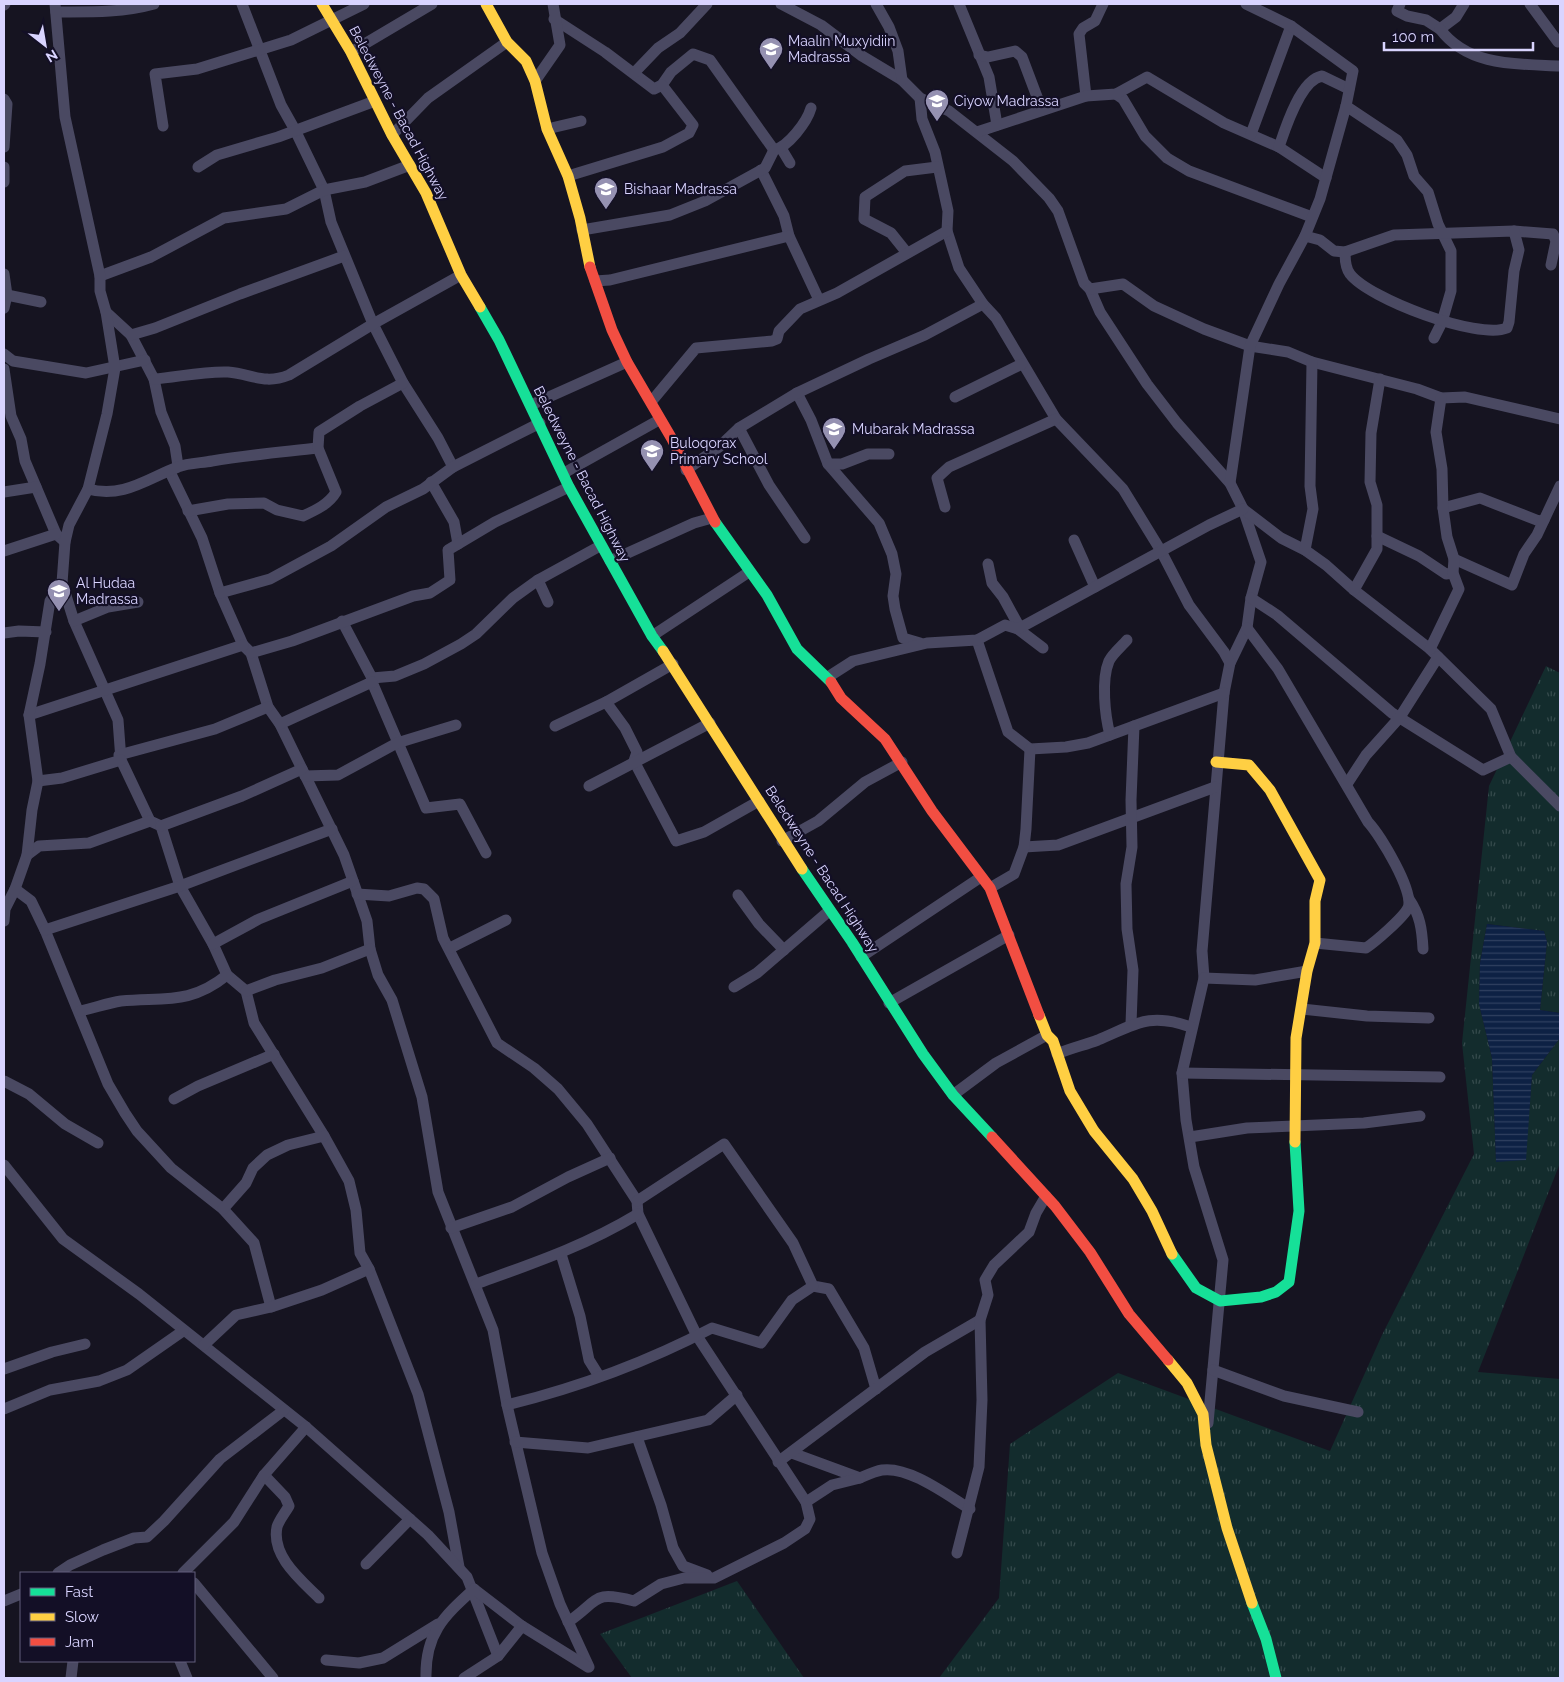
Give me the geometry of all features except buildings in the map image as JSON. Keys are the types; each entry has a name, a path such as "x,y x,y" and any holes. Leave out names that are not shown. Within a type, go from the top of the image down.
{"street":[{"path":"154,4 140,8 99,12 56,8 65,117 100,276 100,291 106,312 115,368 108,414 88,489 69,525 65,542 62,583 74,621 118,720 120,757 156,823 180,886 227,975 246,991 254,1023 324,1136 349,1182 356,1210 360,1253 369,1269 418,1394 426,1431 449,1512 459,1567"},
{"path":"242,4 281,105 296,130 324,190 331,222 373,324 403,383 438,438 453,467"},
{"name":"Beledweyne - Bacad Highway","path":"322,4 351,52 392,135 426,193 461,275 499,340 514,376 540,423 569,487 600,546 652,636 673,664 782,841 861,957 923,1054 953,1095 1046,1196 1090,1252 1129,1314 1187,1383 1203,1414 1206,1445 1237,1563 1266,1639 1276,1678"},
{"path":"164,126 155,74 197,69 291,40 333,21 364,4"},
{"path":"351,52 432,4"},
{"path":"486,4 507,42 526,61 535,81 548,129 568,176 582,230 586,256 612,330 627,362 672,440 686,470 699,489 712,518 766,595 797,649 828,677 841,698 885,739 902,762 932,811 958,843 990,888 1009,935 1021,972 1047,1035 1053,1041 1070,1091 1094,1131 1134,1179 1182,1269 1196,1288 1220,1301 1261,1298 1276,1292 1289,1282 1299,1212 1294,1127 1297,1073 1296,1038 1307,971 1315,943 1315,901 1320,880 1302,844 1270,790 1249,765 1216,762"},
{"path":"535,81 560,45 554,20 553,4"},
{"path":"634,73 658,48 680,33 707,4"},
{"path":"781,4 821,25 862,56 902,80 920,98 949,111 1013,162 1049,198 1058,211 1084,283 1090,289 1100,312 1147,384 1177,423 1230,483 1243,509 1262,562 1251,598 1247,628 1230,662 1224,694 1216,762 1202,951 1204,978 1200,1002 1192,1027 1182,1073 1186,1120 1194,1167 1223,1260 1206,1445"},
{"path":"876,4 890,27 898,51 902,80"},
{"path":"959,4 989,77 997,125"},
{"path":"1086,96 1079,34 1083,28 1095,21 1103,4"},
{"path":"1230,483 1250,346 1279,284 1305,236 1326,178 1346,106 1353,70 1291,26 1246,4"},
{"path":"1400,4 1398,11 1407,16 1426,20 1440,29 1459,49 1486,60 1560,66"},
{"path":"1440,29 1456,17 1464,4"},
{"path":"1530,4 1558,42"},
{"path":"554,20 605,52 654,89 662,85 671,72 693,54 710,60 777,149 790,163"},
{"path":"1251,134 1291,26"},
{"path":"392,135 428,98 507,42"},
{"path":"979,55 988,57 1014,50 1022,57 1042,110"},
{"path":"1279,147 1290,116 1302,94 1314,79 1322,76 1349,89"},
{"path":"977,132 1086,96 1116,94 1147,77 1224,123 1279,147 1326,178"},
{"path":"568,176 664,147 690,133 693,125 689,117 662,85"},
{"path":"1116,94 1123,99 1145,136 1167,158 1189,171 1312,217"},
{"path":"4,98 7,104 4,147"},
{"path":"920,98 922,119 935,152 948,210 947,231 959,268 983,304 996,318 1056,420 1124,489 1189,605 1230,662"},
{"path":"198,167 217,154 296,130 375,101"},
{"path":"1346,106 1397,140 1408,155 1414,176 1428,192 1451,251 1451,291 1442,322 1434,338"},
{"path":"582,230 670,215 705,201 765,168 777,149 802,124 811,108"},
{"path":"548,129 581,121"},
{"path":"100,276 151,257 224,218 286,209 324,190 365,182 410,165"},
{"path":"4,167 4,182"},
{"path":"907,254 891,233 864,219 865,197 904,171 937,167"},
{"path":"761,170 784,216 789,236 819,300"},
{"path":"1305,236 1320,240 1334,251 1345,252 1394,235 1514,230 1553,234 1556,241 1551,264"},
{"path":"1345,252 1350,274 1369,289 1442,322 1474,329 1501,330 1506,328 1519,250 1514,230"},
{"path":"651,402 696,348 777,339 779,331 790,317 800,309 837,293 947,231"},
{"path":"595,281 610,280 789,236"},
{"path":"131,335 155,328 240,294 344,256"},
{"path":"4,274 7,295 4,308"},
{"path":"154,379 228,372 264,380 278,379 289,375 373,324 461,275"},
{"path":"1090,289 1123,284 1154,306 1204,329 1250,346 1288,352 1312,362 1417,389 1440,398 1465,397 1560,420"},
{"path":"7,295 41,302"},
{"path":"686,470 719,447 739,428 797,393 869,359 925,336 983,304"},
{"path":"106,312 131,335 154,379 161,412 175,446 174,469 188,511 202,538 220,593 247,649 268,707 280,724 344,855 356,894 367,921 370,949 378,975 392,1000 422,1097 438,1192 493,1330 515,1442 542,1553 568,1622 589,1667 522,1626 474,1590"},
{"path":"4,354 13,361 86,373 144,360"},
{"path":"531,405 627,362"},
{"path":"1305,550 1314,509 1310,486 1312,362"},
{"path":"955,397 1022,364"},
{"path":"4,369 7,417 21,439 25,461 56,534 65,542"},
{"path":"1354,590 1377,549 1377,505 1370,482 1372,424 1380,379"},
{"path":"188,511 228,504 264,503 277,510 303,516 332,499 336,492 318,448 320,432 367,401 403,383"},
{"path":"797,393 811,420 828,464 878,523 892,554 896,574 893,596 903,638 921,644"},
{"path":"1347,784 1366,755 1400,717 1434,653 1459,589 1453,573 1454,560 1447,536 1443,508 1442,469 1436,432 1440,398"},
{"path":"564,473 659,420"},
{"path":"945,507 937,478 948,466 1056,420"},
{"path":"220,593 270,579 330,546 386,507 423,489 453,467 540,423"},
{"path":"739,428 770,485 805,538"},
{"path":"88,489 114,492 174,469 258,454 318,448"},
{"path":"828,464 842,464 868,454 889,454"},
{"path":"431,482 454,522 458,544"},
{"path":"1454,560 1512,585 1524,554 1544,520 1560,486"},
{"path":"4,492 36,487"},
{"path":"29,715 247,649 292,641 412,596 430,593 450,580 448,550 495,522 569,487"},
{"path":"1443,508 1480,498 1539,521 1544,520"},
{"path":"1243,509 1281,538 1305,550 1326,565 1354,590 1434,653 1491,709 1511,757 1560,806"},
{"path":"1019,629 1243,509"},
{"path":"610,561 694,523 712,518"},
{"path":"4,551 56,534"},
{"path":"1377,536 1419,556 1446,574 1453,573"},
{"path":"1074,540 1095,587"},
{"path":"280,724 372,680 395,676 424,664 461,644 476,634 513,598 538,580 600,546"},
{"path":"988,564 992,583 1003,597 1019,629"},
{"path":"652,636 749,572"},
{"path":"538,580 548,602"},
{"path":"4,921 5,909 15,889 27,855 32,810 38,781 29,715 46,632 50,601 62,583"},
{"path":"1251,598 1277,615 1360,688 1400,717 1483,770 1511,757"},
{"path":"74,621 108,606 138,602"},
{"path":"342,621 372,680 426,808 460,804 486,853"},
{"path":"828,677 854,661 921,644 977,640 1005,625 1019,629 1042,648"},
{"path":"1247,628 1278,669 1368,822 1379,834 1395,863 1409,899 1417,911 1422,925 1423,949"},
{"path":"4,633 18,631 46,632"},
{"path":"977,640 1008,732 1030,749 1066,747 1110,735 1224,694"},
{"path":"1110,735 1105,718 1106,674 1110,660 1127,640"},
{"path":"555,726 606,702 673,664"},
{"path":"606,702 625,728 637,752 634,761 676,841 704,832 759,801"},
{"path":"38,781 62,778 120,757 215,729 268,707"},
{"path":"589,786 710,723"},
{"path":"27,855 39,846 89,843 156,823 242,796 304,772 338,775 397,743 456,726"},
{"path":"1131,1024 1133,970 1127,929 1126,884 1132,847 1131,816 1134,726"},
{"path":"990,888 1014,874 1024,847 1030,749"},
{"path":"782,841 818,821 865,782 902,762"},
{"path":"1024,847 1058,845 1215,786"},
{"path":"45,930 180,886 332,830"},
{"path":"861,957 981,877"},
{"path":"212,944 259,919 353,881"},
{"path":"356,894 389,896 417,888 424,889 434,899 443,938 450,948 466,986 497,1043 534,1068 558,1089 588,1124 637,1201 638,1214 697,1336 737,1394 778,1462 806,1502 810,1519 806,1528 784,1543 714,1578 684,1578 661,1584 634,1601 609,1595 596,1598 586,1610 568,1622"},
{"path":"15,889 31,901 45,930 80,1011 108,1084 137,1131 171,1168 223,1209 254,1243 272,1307"},
{"path":"738,895 759,924 784,950"},
{"path":"1315,943 1366,948 1383,936 1408,909 1409,899"},
{"path":"734,987 757,973 829,911"},
{"path":"450,948 506,920"},
{"path":"889,1003 1009,935"},
{"path":"246,991 275,980 322,968 370,949"},
{"path":"1204,978 1255,980 1307,971"},
{"path":"80,1011 120,1002 188,997 210,989 227,975"},
{"path":"1302,1009 1366,1016 1429,1018"},
{"path":"1057,1054 1097,1040 1131,1024 1156,1019 1192,1027"},
{"path":"953,1095 996,1063 1047,1035"},
{"path":"174,1099 198,1086 274,1054"},
{"path":"1182,1073 1297,1073 1374,1077 1440,1077"},
{"path":"4,1081 29,1094 65,1124 98,1143"},
{"path":"1190,1137 1248,1128 1364,1123 1420,1116"},
{"path":"223,1209 246,1183 253,1168 267,1155 288,1146 324,1136"},
{"path":"637,1201 724,1144 793,1243 813,1286"},
{"path":"451,1228 512,1207 568,1177 610,1158"},
{"path":"4,1165 63,1239 139,1294 306,1427 410,1519 459,1567 474,1590 498,1656"},
{"path":"957,1553 970,1509 979,1468 982,1400 980,1320 988,1295 985,1280 994,1265 1029,1232 1036,1213 1046,1196"},
{"path":"476,1284 561,1254 600,1237 638,1214"},
{"path":"561,1254 580,1316 589,1360 599,1376"},
{"path":"204,1345 236,1315 272,1307 322,1290 369,1269"},
{"path":"507,1405 559,1392 697,1336 712,1328 761,1343 792,1300 813,1286 829,1289 843,1310 864,1348 876,1389"},
{"path":"778,1462 792,1454 925,1352 980,1320"},
{"path":"4,1409 50,1390 99,1381 127,1370 183,1330"},
{"path":"4,1369 52,1352 85,1344"},
{"path":"1213,1370 1284,1396 1358,1412"},
{"path":"515,1442 588,1448 708,1420 737,1394"},
{"path":"60,1572 70,1565 103,1550 134,1538 146,1537 164,1521 220,1459 284,1410"},
{"path":"184,1572 234,1522 264,1475 306,1427"},
{"path":"637,1437 661,1505 673,1548 679,1560 683,1566 714,1578"},
{"path":"792,1454 860,1478"},
{"path":"806,1502 832,1485 860,1478 881,1470 895,1470 926,1482 970,1509"},
{"path":"264,1475 285,1497 289,1506 278,1524 276,1537 283,1558 319,1598"},
{"path":"366,1564 410,1519"},
{"path":"195,1584 273,1678"},
{"path":"326,1660 359,1663 383,1658 438,1624 474,1590"},
{"path":"4,1601 20,1594"},
{"path":"426,1678 431,1645 438,1624"},
{"path":"464,1678 498,1656 522,1626"},
{"path":"71,1678 73,1662"},
{"path":"180,1662 186,1678"}],"green space":[{"path":"1546,666 1560,673 1560,1013 1540,1010 1547,942 1544,931 1487,924 1480,963 1479,1004 1492,1058 1496,1161 1525,1159 1532,1075 1560,1038 1560,1163 1478,1372 1560,1379 1560,1678 939,1678 999,1598 1010,1444 1118,1373 1330,1451 1382,1335 1474,1154 1462,1043 1489,786"},
{"path":"737,1581 804,1678 632,1678 600,1634"}],"water":[{"path":"1487,924 1544,931 1547,942 1540,1010 1560,1013 1560,1038 1532,1075 1526,1160 1496,1162 1492,1058 1479,1004 1480,963"}],"traffic: fast":[{"path":"480,307 499,340 569,487 652,636 663,651"},
{"path":"715,522 767,595 797,649 831,682"},
{"path":"802,869 852,942 923,1054 953,1095 992,1137"},
{"path":"1172,1254 1196,1288 1220,1301 1261,1297 1276,1292 1289,1282 1299,1211 1295,1142"},
{"path":"1252,1603 1266,1639 1276,1678"}],"traffic: slow":[{"path":"322,4 351,52 392,135 426,193 461,275 480,307"},
{"path":"486,4 507,42 526,61 535,81 547,129 568,176 580,218 590,267"},
{"path":"663,651 802,869"},
{"path":"1216,762 1249,765 1270,790 1320,880 1315,901 1315,943 1307,971 1296,1038 1295,1142"},
{"path":"1039,1015 1047,1035 1053,1041 1070,1091 1094,1131 1133,1179 1152,1211 1172,1254"},
{"path":"1168,1360 1187,1383 1203,1414 1206,1445 1227,1528 1252,1603"}],"traffic: jam":[{"path":"590,267 612,330 627,362 672,439 715,522"},
{"path":"831,682 841,698 885,739 932,811 990,888 1039,1015"},
{"path":"992,1137 1055,1206 1090,1252 1129,1314 1168,1360"}],"place":[{"name":"Maalin Muxyidiin Madrassa","path":"771,70"},
{"name":"Ciyow Madrassa","path":"937,122"},
{"name":"Bishaar Madrassa","path":"606,210"},
{"name":"Mubarak Madrassa","path":"834,450"},
{"name":"Buloqorax Primary School","path":"652,472"},
{"name":"Al Hudaa Madrassa","path":"59,612"}]}
